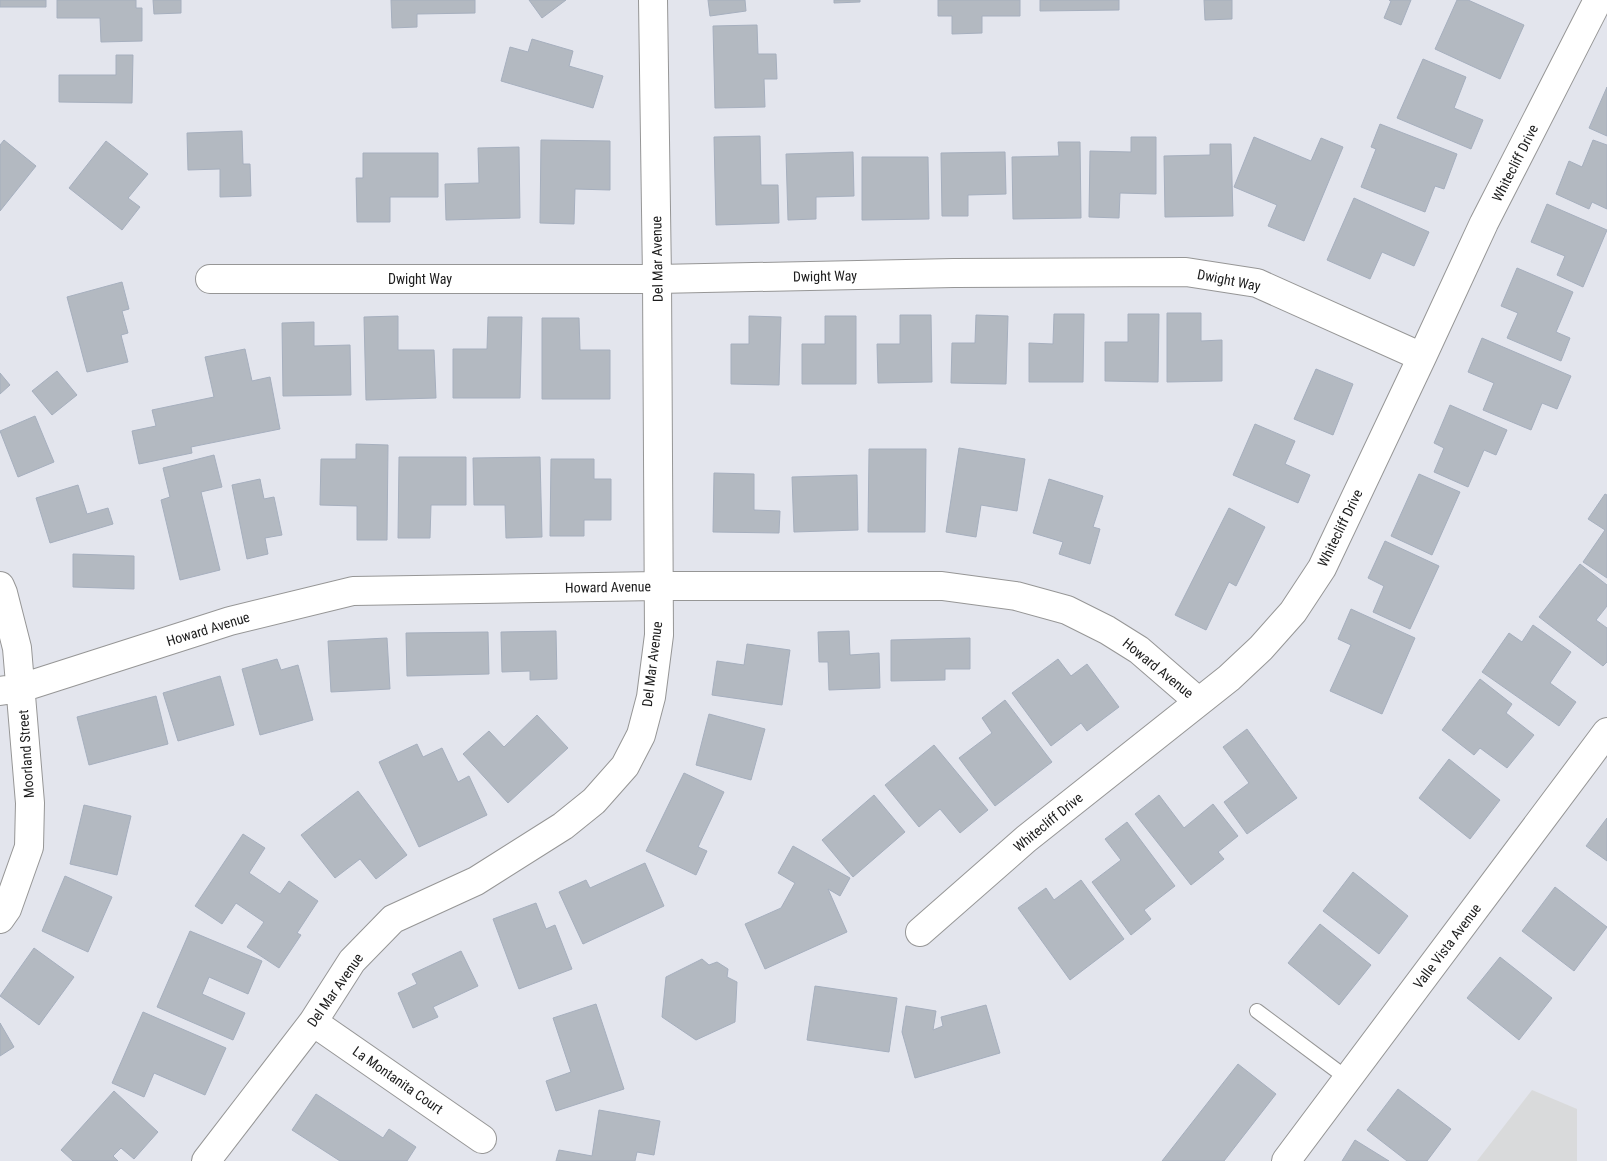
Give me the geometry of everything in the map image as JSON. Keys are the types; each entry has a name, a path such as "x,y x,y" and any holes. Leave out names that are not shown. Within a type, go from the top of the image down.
{"street":[{"name":"Del Mar Avenue","path":"206,1161 313,1022 352,961 393,919 476,881 563,826 594,801 625,766 641,735 651,697 659,635 657,586 657,280 653,0"},
{"name":"Whitecliff Drive","path":"920,932 1026,839 1198,700 1229,678 1261,648 1293,612 1317,575 1484,223 1594,6"},
{"name":"Dwight Way","path":"210,280 657,280 954,273 1186,272 1257,284 1422,357"},
{"name":"Moorland Street","path":"0,586 17,648 11,690 30,803 29,847 7,909 0,918"},
{"name":"Howard Avenue","path":"11,690 230,621 353,591 657,586 942,586 1016,596 1067,610 1107,630 1139,650 1198,700"},
{"name":"Valle Vista Avenue","path":"1286,1161 1607,732"},
{"name":"La Montanita Court","path":"313,1022 482,1139"}],"lane":[{"path":"1257,1011 1348,1079"}],"shaded area":[{"path":"1532,1090 1577,1109 1577,1161 1477,1161"}],"building":[{"path":"0,0 46,0 46,7 0,7"},
{"path":"57,0 136,0 136,8 142,8 142,41 101,42 100,18 57,18"},
{"path":"153,0 181,0 181,13 154,14"},
{"path":"391,0 475,0 475,13 417,14 417,27 392,28"},
{"path":"529,0 566,0 542,18"},
{"path":"708,0 745,0 746,11 710,16"},
{"path":"834,0 860,0 860,2 834,3"},
{"path":"938,0 1020,0 1020,16 982,16 982,33 952,34 952,16 938,16"},
{"path":"1040,0 1119,0 1119,10 1040,11"},
{"path":"1204,0 1232,0 1232,19 1205,20"},
{"path":"1389,0 1411,0 1401,25 1384,18 1391,1"},
{"path":"1457,0 1468,0 1524,25 1500,79 1435,49"},
{"path":"757,25 758,54 776,54 777,79 764,79 765,107 715,108 713,26"},
{"path":"532,39 573,51 569,66 603,76 593,108 501,81 510,47 528,52"},
{"path":"116,55 133,55 132,103 59,102 59,75 116,75"},
{"path":"1423,59 1466,77 1454,108 1483,120 1471,149 1397,118"},
{"path":"1607,87 1607,136 1589,128"},
{"path":"1380,124 1457,154 1444,189 1435,186 1425,212 1361,187 1376,149 1371,147"},
{"path":"242,131 243,164 250,164 251,196 220,197 220,169 188,170 187,133"},
{"path":"760,136 761,185 778,185 779,223 716,225 714,137"},
{"path":"1131,137 1156,137 1156,194 1120,193 1119,218 1089,217 1090,151 1131,152"},
{"path":"1254,137 1311,161 1321,138 1343,147 1304,241 1268,226 1277,205 1234,187"},
{"path":"4,140 36,166 0,211 0,145"},
{"path":"541,140 610,141 610,190 575,189 574,224 540,223"},
{"path":"1593,140 1607,145 1607,209 1592,202 1589,209 1556,194 1569,161 1582,167"},
{"path":"106,141 148,174 128,198 140,207 122,230 69,188"},
{"path":"1058,142 1080,142 1081,218 1013,219 1012,157 1059,156"},
{"path":"1210,144 1231,144 1233,216 1165,217 1164,156 1210,155"},
{"path":"519,147 520,218 446,220 445,184 479,183 478,148"},
{"path":"853,152 854,196 816,197 816,219 788,220 786,154"},
{"path":"1005,152 1006,194 968,195 968,216 942,216 941,153"},
{"path":"363,153 438,153 438,197 390,197 390,222 357,222 356,178 363,178"},
{"path":"862,157 928,157 929,219 862,220"},
{"path":"1354,198 1429,232 1414,266 1382,252 1370,279 1327,260"},
{"path":"1547,204 1607,230 1583,287 1557,275 1565,256 1531,242"},
{"path":"1517,268 1573,292 1556,332 1570,338 1561,361 1507,338 1518,313 1501,306"},
{"path":"122,282 129,309 122,311 128,333 121,335 128,362 87,372 67,297"},
{"path":"1167,313 1201,313 1201,341 1222,340 1222,381 1167,382"},
{"path":"1054,314 1084,314 1083,382 1029,382 1029,343 1053,344"},
{"path":"1128,314 1159,314 1158,382 1105,381 1105,342 1128,342"},
{"path":"900,315 931,315 932,382 878,383 877,344 900,344"},
{"path":"976,315 1008,316 1006,384 951,383 952,343 975,343"},
{"path":"398,316 398,350 434,350 436,398 366,400 364,317"},
{"path":"749,316 781,317 779,385 731,384 731,344 749,344"},
{"path":"825,316 856,316 856,384 802,384 802,344 825,344"},
{"path":"488,317 522,317 520,398 453,398 453,349 487,349"},
{"path":"542,318 579,318 580,350 610,350 610,399 542,399"},
{"path":"314,322 314,346 350,345 351,395 283,396 282,323"},
{"path":"1482,338 1571,376 1557,409 1542,403 1531,430 1483,410 1494,383 1468,372"},
{"path":"245,349 252,381 270,377 280,429 191,447 192,453 139,464 132,431 156,426 152,410 214,397 205,357"},
{"path":"1316,369 1353,384 1333,435 1294,419"},
{"path":"57,371 77,395 52,415 32,391"},
{"path":"0,373 10,385 0,394"},
{"path":"1450,405 1507,430 1496,455 1484,450 1468,487 1434,472 1444,448 1434,443"},
{"path":"35,416 54,462 18,477 0,431"},
{"path":"1255,424 1295,441 1285,464 1310,475 1298,503 1233,475"},
{"path":"356,444 388,445 387,540 357,540 357,506 320,505 321,459 356,459"},
{"path":"959,448 1025,459 1017,511 981,505 976,537 946,532"},
{"path":"869,449 926,449 925,532 868,532"},
{"path":"214,455 222,487 201,492 220,570 180,580 161,500 170,497 163,468"},
{"path":"399,457 466,457 466,505 431,505 430,538 398,538"},
{"path":"540,457 542,537 506,538 505,505 474,505 473,458"},
{"path":"551,459 594,459 594,479 611,479 611,520 584,520 584,536 550,536"},
{"path":"714,473 754,474 754,510 780,511 779,533 713,532"},
{"path":"1419,474 1460,492 1432,555 1391,536"},
{"path":"857,475 858,530 794,532 792,477"},
{"path":"260,479 264,499 274,497 282,535 265,538 268,554 247,559 232,485"},
{"path":"1049,479 1103,496 1093,527 1100,529 1090,564 1059,554 1063,542 1033,533"},
{"path":"78,485 87,514 108,508 113,524 50,543 36,498"},
{"path":"1605,494 1607,495 1607,578 1583,562 1605,530 1588,519"},
{"path":"1229,508 1265,527 1236,586 1229,582 1206,630 1175,615"},
{"path":"1385,541 1439,566 1410,629 1373,612 1384,586 1368,578"},
{"path":"73,554 134,556 134,589 73,587"},
{"path":"1580,564 1607,585 1607,606 1596,620 1607,628 1607,662 1603,666 1539,617"},
{"path":"1351,609 1415,638 1382,714 1330,691 1351,645 1338,639"},
{"path":"1533,625 1571,652 1550,683 1576,702 1559,726 1482,672 1509,633 1522,642"},
{"path":"556,631 557,679 530,680 530,671 502,672 501,632"},
{"path":"849,631 850,655 879,653 880,688 829,690 828,662 819,662 818,632"},
{"path":"488,632 489,674 407,676 406,633"},
{"path":"387,638 390,689 331,692 328,641"},
{"path":"970,638 970,669 945,669 945,680 891,681 891,640"},
{"path":"747,644 790,650 782,705 712,695 717,661 744,665"},
{"path":"277,659 281,670 298,665 313,720 260,735 242,669"},
{"path":"1058,659 1071,676 1087,664 1119,707 1087,731 1081,723 1051,746 1012,693"},
{"path":"220,676 234,725 178,741 163,693"},
{"path":"1480,679 1512,704 1506,713 1534,735 1507,768 1480,748 1474,755 1442,730"},
{"path":"156,696 168,744 89,765 77,717"},
{"path":"1005,700 1052,762 995,806 959,758 992,733 982,718"},
{"path":"709,714 765,729 751,780 696,765"},
{"path":"537,715 568,748 508,803 463,754 489,731 504,747"},
{"path":"1247,729 1297,798 1247,834 1224,802 1249,783 1223,747"},
{"path":"417,744 423,757 442,748 458,782 469,776 487,815 419,847 379,762"},
{"path":"934,745 988,810 960,833 940,809 919,827 885,785"},
{"path":"1449,759 1500,800 1470,839 1419,798"},
{"path":"684,773 724,792 698,847 707,851 696,875 646,851"},
{"path":"358,791 407,855 376,879 360,859 335,878 301,835"},
{"path":"874,795 905,832 853,877 822,840"},
{"path":"1159,795 1184,828 1213,804 1238,836 1218,852 1224,859 1191,885 1135,814"},
{"path":"84,805 131,816 117,875 70,864"},
{"path":"1607,818 1607,861 1586,846"},
{"path":"1127,822 1175,886 1144,910 1151,919 1131,935 1092,882 1121,860 1105,839"},
{"path":"243,834 265,848 249,873 280,894 289,881 318,901 297,933 301,935 279,968 247,947 264,922 236,903 222,924 195,906"},
{"path":"793,846 850,878 840,896 828,889 847,932 765,969 745,924 781,908 795,883 778,873"},
{"path":"645,863 664,906 583,944 559,892 586,880 590,888"},
{"path":"1353,872 1408,916 1379,954 1323,911"},
{"path":"65,876 112,897 88,952 42,931"},
{"path":"1081,880 1124,939 1070,980 1018,908 1046,888 1054,900"},
{"path":"1555,887 1607,927 1574,971 1522,931"},
{"path":"536,903 546,929 555,925 572,969 519,989 493,919"},
{"path":"1320,924 1371,965 1339,1005 1288,963"},
{"path":"190,931 262,961 248,994 209,977 202,994 245,1013 233,1040 157,1007"},
{"path":"34,948 74,977 39,1025 0,996"},
{"path":"461,951 478,986 433,1007 438,1017 413,1028 398,993 417,984 412,974"},
{"path":"1500,957 1552,998 1519,1040 1467,998"},
{"path":"702,959 709,965 717,962 728,969 727,977 737,982 735,1022 696,1040 662,1017 666,977"},
{"path":"815,986 897,998 889,1052 807,1040"},
{"path":"596,1004 624,1089 556,1111 546,1081 571,1072 553,1018"},
{"path":"986,1005 1000,1053 915,1078 902,1032 906,1006 936,1011 933,1030 943,1026 941,1017"},
{"path":"143,1012 226,1048 205,1095 154,1073 144,1097 112,1083"},
{"path":"0,1023 14,1047 0,1056"},
{"path":"1238,1064 1276,1094 1224,1161 1162,1161"},
{"path":"1398,1089 1451,1129 1427,1161 1407,1161 1367,1130"},
{"path":"114,1091 158,1132 134,1159 121,1148 113,1156 118,1161 73,1161 61,1150"},
{"path":"316,1094 383,1138 389,1129 416,1147 407,1161 340,1161 292,1130"},
{"path":"599,1110 660,1121 654,1155 637,1152 635,1161 556,1161 559,1150 592,1156"},
{"path":"1355,1140 1389,1161 1342,1161"}]}
